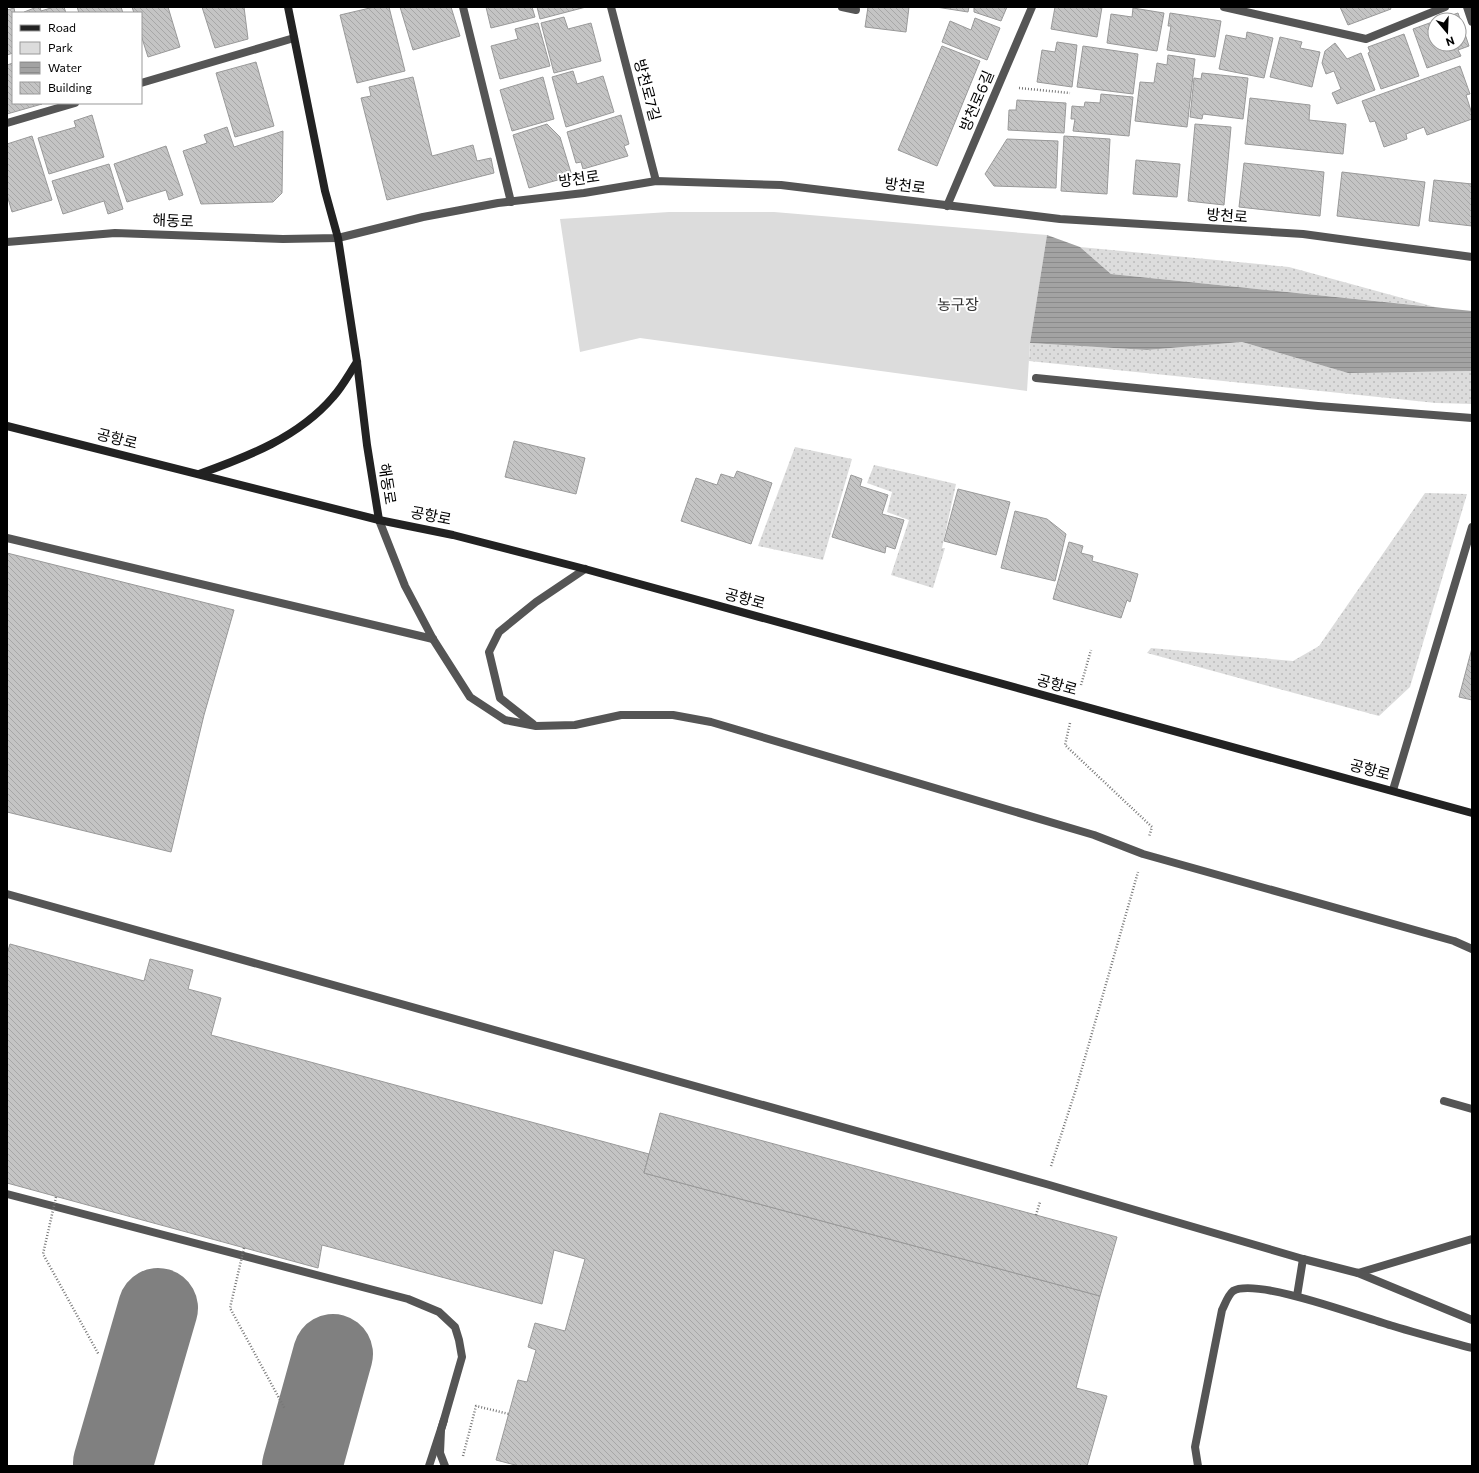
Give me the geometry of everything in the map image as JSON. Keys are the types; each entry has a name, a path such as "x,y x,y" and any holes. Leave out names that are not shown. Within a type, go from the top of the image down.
{"main road":[{"name":"해동로","path":"288,7 325,191 338,238 357,362 378,520"},
{"path":"198,474 248,456 290,434 315,415 333,397 357,362"},
{"name":"공항로","path":"7,426 378,520 453,535 586,569 1472,813"}],"street":[{"path":"463,7 511,202"},
{"name":"방천로7길","path":"611,7 656,181"},
{"path":"842,7 856,10"},
{"name":"방천로6길","path":"947,206 1032,7"},
{"path":"1224,7 1258,11 1366,39 1445,7"},
{"path":"1467,7 1472,22"},
{"path":"142,83 294,38"},
{"path":"7,123 72,104"},
{"name":"방천로","path":"338,238 423,217 511,202 584,193 656,181 781,184 1060,219 1303,234 1472,257"},
{"name":"해동로","path":"7,242 115,233 284,240 338,238"},
{"path":"1036,378 1318,406 1472,418"},
{"path":"378,520 405,586 433,639 470,696 505,720 536,726 575,725 621,715 674,716 711,722 1094,835 1143,854 1454,941 1472,949"},
{"path":"1393,790 1472,527"},
{"path":"7,538 433,639"},
{"path":"536,726 500,698 489,652 499,632 536,602 586,569"},
{"path":"7,894 1046,1184 1303,1259 1358,1273 1472,1320"},
{"path":"1444,1101 1472,1109"},
{"path":"7,1194 408,1299 439,1312 455,1327 460,1340 462,1357 441,1430 440,1453 445,1466"},
{"path":"1358,1273 1472,1239"},
{"path":"1297,1296 1303,1259"},
{"path":"1198,1466 1195,1447 1222,1310 1229,1296 1234,1291 1254,1289 1297,1296 1394,1327 1472,1348"},
{"path":"429,1466 444,1420"}],"path":[{"path":"999,86 1070,93"},
{"path":"1036,1215 1076,1089 1152,827 1064,745 1091,650"},
{"path":"56,1197 44,1254 99,1355"},
{"path":"244,1248 230,1308 285,1409"},
{"path":"463,1460 476,1406 509,1414"}],"green space":[{"name":"농구장","path":"669,212 774,212 1047,235 1030,343 1027,391 640,338 580,352 560,219"},
{"path":"1080,247 1289,267 1435,307 1111,274"},
{"path":"1242,342 1348,373 1472,371 1472,404 1436,403 1029,361 1030,343 1147,350"},
{"path":"795,447 852,459 823,560 758,546"},
{"path":"874,465 956,484 942,548 945,548 933,588 891,575 909,520 887,512 892,492 867,483"},
{"path":"1425,493 1467,494 1410,687 1379,716 1147,653 1151,648 1293,661 1319,646"}],"water":[{"path":"1047,235 1080,247 1111,274 1472,311 1472,371 1348,373 1242,342 1147,350 1030,343"}],"building":[{"path":"37,7 40,7 41,11 54,7 64,7 66,12 24,12"},
{"path":"77,7 121,7 123,12 79,12"},
{"path":"132,7 168,7 180,47 148,57 142,38 142,12 134,12"},
{"path":"202,7 244,7 248,39 215,48"},
{"path":"374,7 389,7 405,71 357,83 340,15"},
{"path":"400,7 451,7 460,36 413,50"},
{"path":"486,7 532,7 535,17 491,28"},
{"path":"537,7 586,7 540,19"},
{"path":"868,7 909,7 906,32 865,27"},
{"path":"936,7 969,7 968,12"},
{"path":"974,7 1007,7 1001,21 974,12"},
{"path":"1055,7 1102,7 1097,37 1051,29"},
{"path":"1340,7 1390,7 1391,9 1348,25"},
{"path":"14,8 15,12 12,12 12,53 7,55 7,10"},
{"path":"1133,8 1164,13 1157,51 1107,43 1111,14 1132,17"},
{"path":"1170,13 1221,21 1215,57 1167,50 1171,26 1168,26"},
{"path":"564,17 568,29 591,23 601,61 554,73 541,23"},
{"path":"975,18 1000,28 987,60 942,42 950,21 971,30"},
{"path":"538,23 550,66 500,79 491,46 518,39 515,29"},
{"path":"1427,24 1427,52 1459,52 1461,56 1427,68 1413,29"},
{"path":"1247,32 1273,38 1264,78 1219,69 1226,35 1246,39"},
{"path":"1404,34 1419,76 1381,89 1368,53 1370,52 1368,47"},
{"path":"1280,37 1302,42 1300,48 1320,52 1312,87 1270,77"},
{"path":"1057,42 1077,45 1072,87 1037,82 1042,50 1055,52"},
{"path":"1335,43 1347,59 1361,53 1375,90 1337,104 1332,93 1341,89 1334,71 1326,74 1322,63 1325,51"},
{"path":"942,46 980,61 937,166 898,150"},
{"path":"1083,46 1138,54 1133,94 1077,87"},
{"path":"1168,55 1195,59 1187,127 1135,121 1140,82 1154,83 1157,63 1167,65"},
{"path":"256,62 274,126 235,137 216,73"},
{"path":"12,63 12,104 42,104 7,114 7,65"},
{"path":"1460,66 1470,94 1466,95 1472,114 1472,119 1427,135 1424,127 1406,134 1407,139 1384,147 1375,121 1370,122 1362,101"},
{"path":"573,71 577,84 603,76 614,112 566,127 552,77"},
{"path":"1202,73 1248,78 1243,119 1203,114 1202,119 1190,117 1194,78 1201,79"},
{"path":"413,77 432,156 473,145 477,161 491,158 494,173 387,200 361,98 371,96 369,87"},
{"path":"543,77 554,119 512,131 500,90"},
{"path":"1101,94 1133,97 1129,136 1073,131 1075,119 1071,119 1072,106 1084,107 1085,102 1100,103"},
{"path":"1250,98 1310,105 1309,120 1346,124 1343,154 1245,144"},
{"path":"1017,100 1066,103 1064,133 1008,130 1009,110 1016,110"},
{"path":"92,115 104,157 49,174 38,138 76,127 74,121"},
{"path":"621,115 629,144 624,146 628,156 583,169 581,162 576,163 567,132"},
{"path":"547,124 560,137 572,176 529,188 513,135"},
{"path":"1195,124 1231,127 1224,205 1188,201"},
{"path":"227,127 234,147 283,131 282,193 273,202 201,204 183,151 207,143 204,135"},
{"path":"32,136 52,200 12,212 7,195 7,144"},
{"path":"1064,136 1110,139 1107,194 1061,191"},
{"path":"1007,139 1058,141 1056,188 994,186 985,174"},
{"path":"166,146 183,195 169,200 166,190 127,202 114,164"},
{"path":"1136,160 1180,164 1177,197 1133,194"},
{"path":"1244,163 1324,172 1320,216 1239,207"},
{"path":"109,164 123,209 108,214 104,201 63,214 52,181"},
{"path":"1342,172 1425,182 1419,226 1337,216"},
{"path":"1434,180 1472,184 1472,226 1429,221"},
{"path":"514,441 585,458 576,494 505,477"},
{"path":"737,471 772,483 751,544 681,521 696,478 717,485 721,474 734,478"},
{"path":"851,475 862,479 860,486 888,495 882,514 904,520 895,549 886,546 885,553 832,537"},
{"path":"958,489 1010,502 996,555 944,541"},
{"path":"1015,511 1047,519 1066,534 1055,581 1001,568"},
{"path":"1069,542 1083,546 1081,553 1093,556 1092,561 1138,574 1130,602 1127,600 1121,618 1053,599"},
{"path":"7,553 234,610 204,715 171,852 7,812"},
{"path":"1472,648 1472,700 1459,697"},
{"path":"10,944 144,981 150,959 193,970 188,989 221,998 211,1035 649,1154 644,1173 1100,1296 1076,1388 1107,1396 1087,1466 519,1466 496,1460 518,1380 527,1382 536,1350 528,1347 535,1323 565,1331 585,1259 554,1250 542,1304 322,1245 318,1268 7,1183 7,954"},
{"path":"660,1113 1117,1237 1100,1296 644,1173"}],"taxiway":[{"path":"113,1466 158,1308"},
{"path":"302,1466 333,1354"}]}
